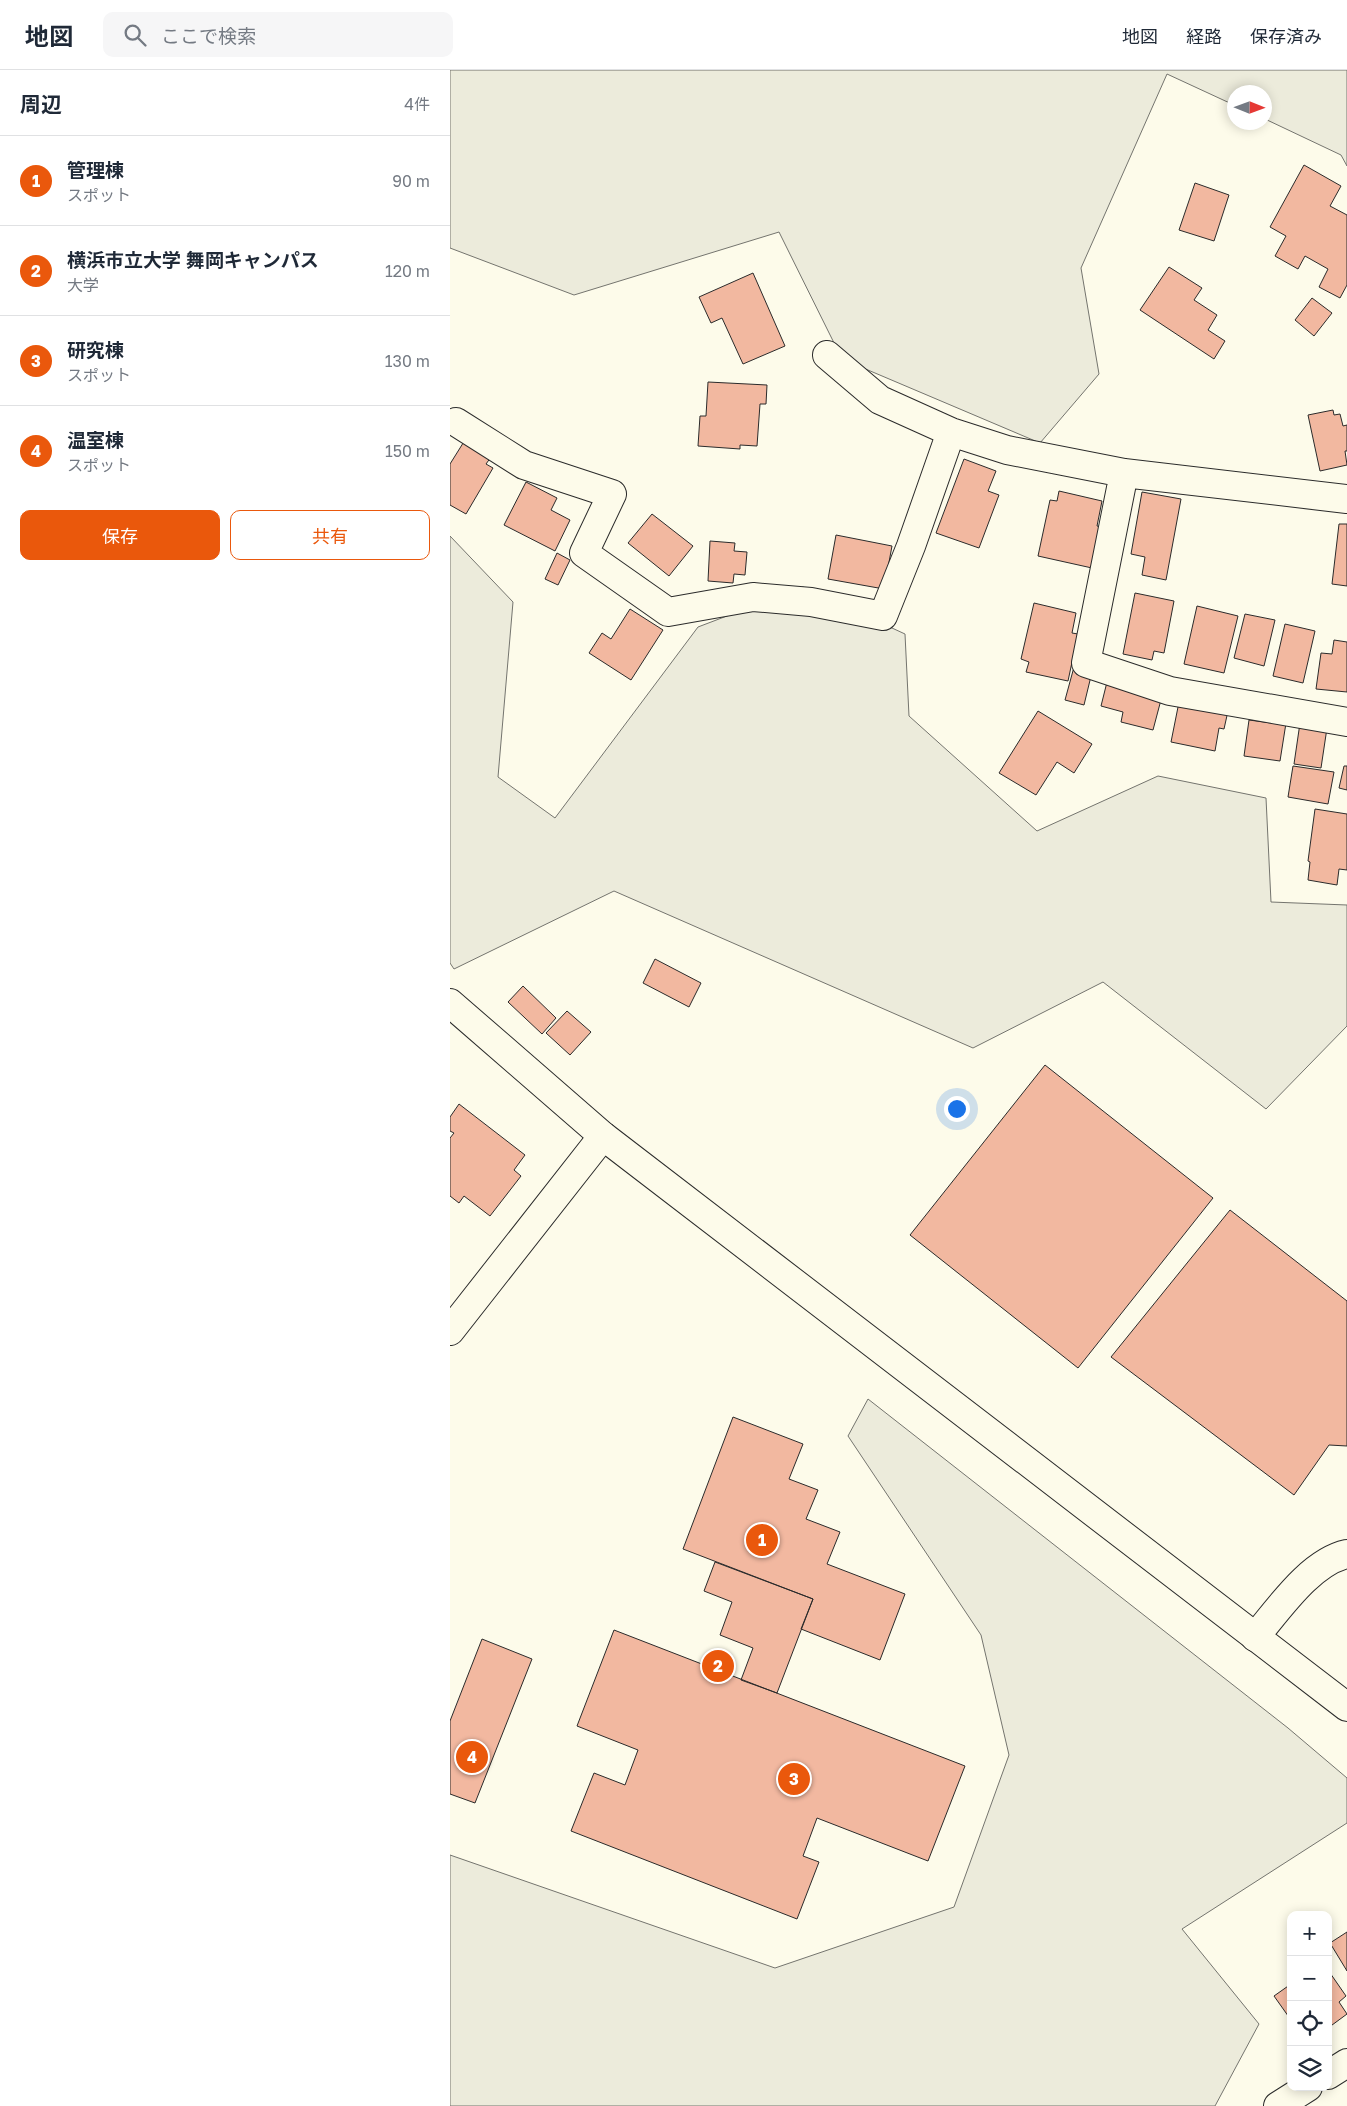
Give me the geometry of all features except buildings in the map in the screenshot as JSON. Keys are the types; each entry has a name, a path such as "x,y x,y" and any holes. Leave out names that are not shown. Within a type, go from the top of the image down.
{"street":[{"path":"827,355 880,400 951,432 1007,450 1124,473 1347,499"},
{"path":"456,422 524,465 612,494 584,553 668,612 754,597 811,602 883,616 911,546 951,432"},
{"path":"1124,473 1086,664 1170,691 1347,722"},
{"path":"450,1003 603,1136 1347,1707"},
{"path":"450,1331 603,1136"},
{"path":"1255,1637 1302,1580 1338,1556 1347,1554"},
{"path":"1332,2072 1347,2063"},
{"path":"1278,2106 1302,2091"}],"shaded area":[{"path":"450,70 1347,70 1347,166 1341,155 1272,122 1272,85 1227,85 1227,102 1167,74 1081,268 1099,374 1040,443 842,359 779,232 574,295 450,248"},
{"path":"450,536 513,602 498,777 555,818 698,627 803,587 905,634 909,716 1037,831 1158,776 1266,798 1271,902 1347,905 1347,1026 1266,1109 1103,982 973,1048 614,891 454,969 450,963"},
{"path":"868,1399 1288,1728 1347,1778 1347,1823 1182,1929 1259,2024 1215,2106 450,2106 450,1855 775,1968 954,1907 1009,1755 981,1635 848,1436"}],"place":[{"name":"管理棟","path":"762,1540"},
{"name":"横浜市立大学 舞岡キャンパス","path":"718,1666"},
{"name":"温室棟","path":"472,1757"},
{"name":"研究棟","path":"794,1779"}]}
